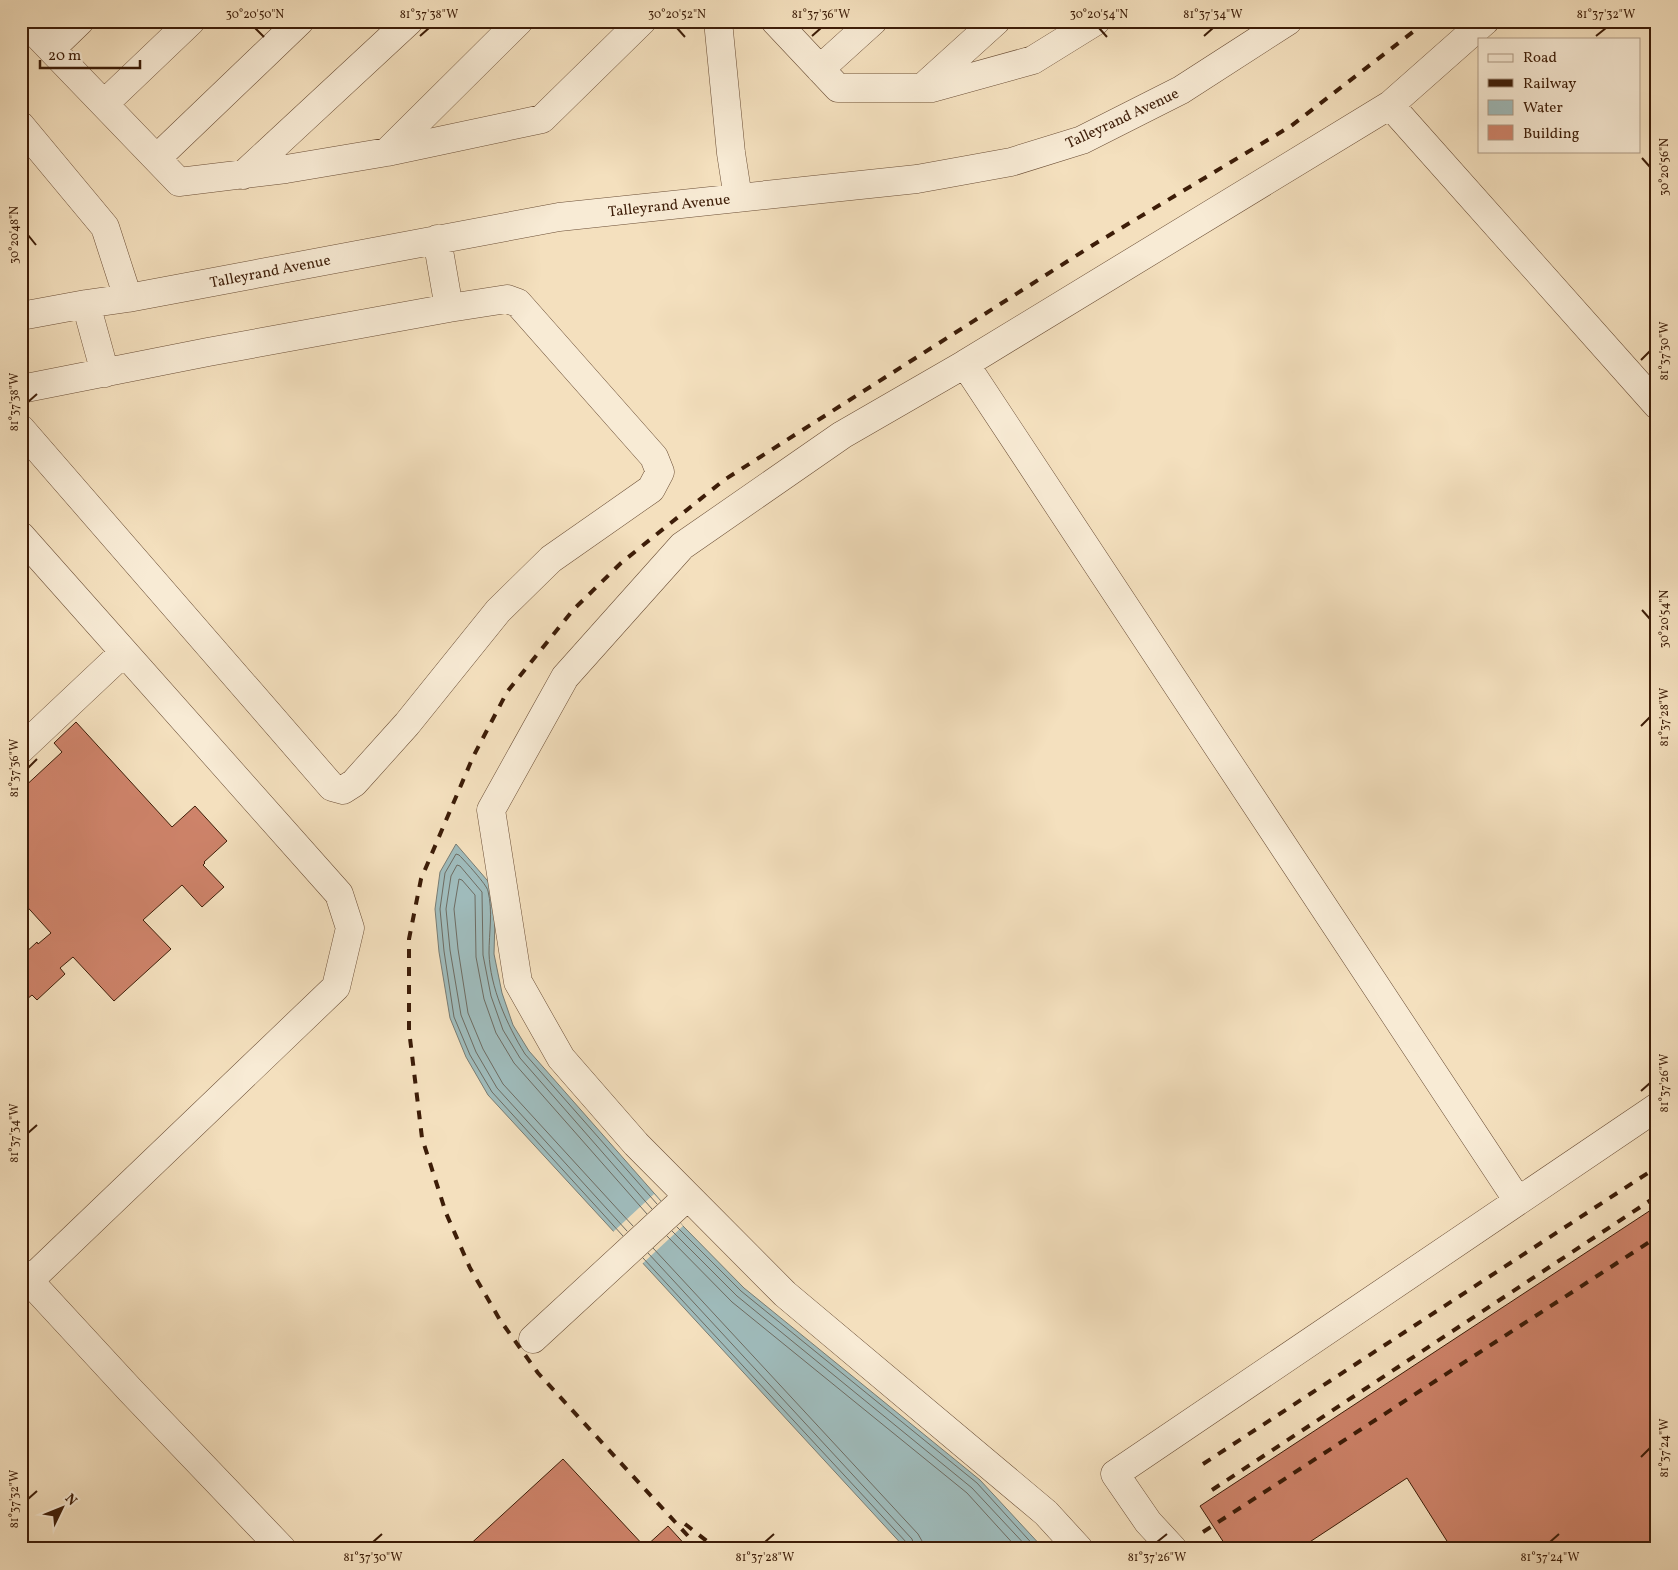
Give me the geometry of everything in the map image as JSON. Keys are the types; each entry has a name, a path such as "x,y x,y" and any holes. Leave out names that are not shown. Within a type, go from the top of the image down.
{"street":[{"path":"24,21 179,182 286,169 387,152 542,119 642,21"},
{"path":"51,49 80,21"},
{"path":"104,104 191,21"},
{"path":"157,158 300,21"},
{"path":"243,174 409,21"},
{"path":"387,152 519,21"},
{"path":"718,21 731,152 738,198"},
{"path":"775,21 838,88 932,88 1033,60 1096,21"},
{"path":"820,69 873,21"},
{"path":"922,88 996,21"},
{"name":"Talleyrand Avenue","path":"21,316 128,298 559,217 917,179 1011,162 1082,140 1181,90 1288,21"},
{"path":"1079,1549 1046,1513 679,1204 636,1144 561,1058 518,982 491,810 565,678 682,546 842,435 965,364 1390,105 1485,21"},
{"path":"1390,105 1657,405"},
{"path":"21,126 105,227 128,298"},
{"path":"437,239 449,308"},
{"path":"21,389 208,352 507,298 518,302 654,457 660,472 651,489 551,559 498,611 407,724 354,783 343,790 332,787 21,429"},
{"path":"86,304 105,373"},
{"path":"965,364 1518,1201"},
{"path":"21,536 339,894 350,928 336,987 25,1276 130,1390 282,1549"},
{"path":"21,749 124,652"},
{"path":"1173,1549 1148,1522 1115,1474 1657,1107"},
{"path":"533,1339 679,1204"}],"water":[{"path":"456,844 493,887 495,918 494,954 502,993 513,1025 529,1051 683,1226 744,1288 980,1480 1044,1549 906,1549 488,1095 466,1057 450,1018 439,952 435,909 440,872"}],"pier":[{"path":"654,1194 683,1226 642,1264 613,1232"}],"building":[{"path":"76,722 172,827 195,806 227,841 203,865 224,887 202,907 182,885 143,920 171,949 114,1001 73,957 60,968 65,974 37,1000 32,995 21,1004 21,960 25,956 24,954 37,942 38,944 51,933 21,900 21,790 62,752 54,743"},
{"path":"1657,1206 1657,1549 1452,1549 1407,1478 1299,1549 1228,1549 1200,1506"},
{"path":"563,1459 645,1547 668,1526 689,1549 465,1549"}],"railway":[{"path":"700,1549 538,1373 500,1320 470,1268 446,1213 422,1138 409,1030 409,939 421,879 473,757 507,692 573,610 621,563 724,480 1093,245 1291,126 1427,21"},
{"path":"1203,1464 1657,1167"},
{"path":"1212,1490 1657,1196"},
{"path":"1203,1532 1657,1237"},
{"path":"685,1524 717,1549"}]}
